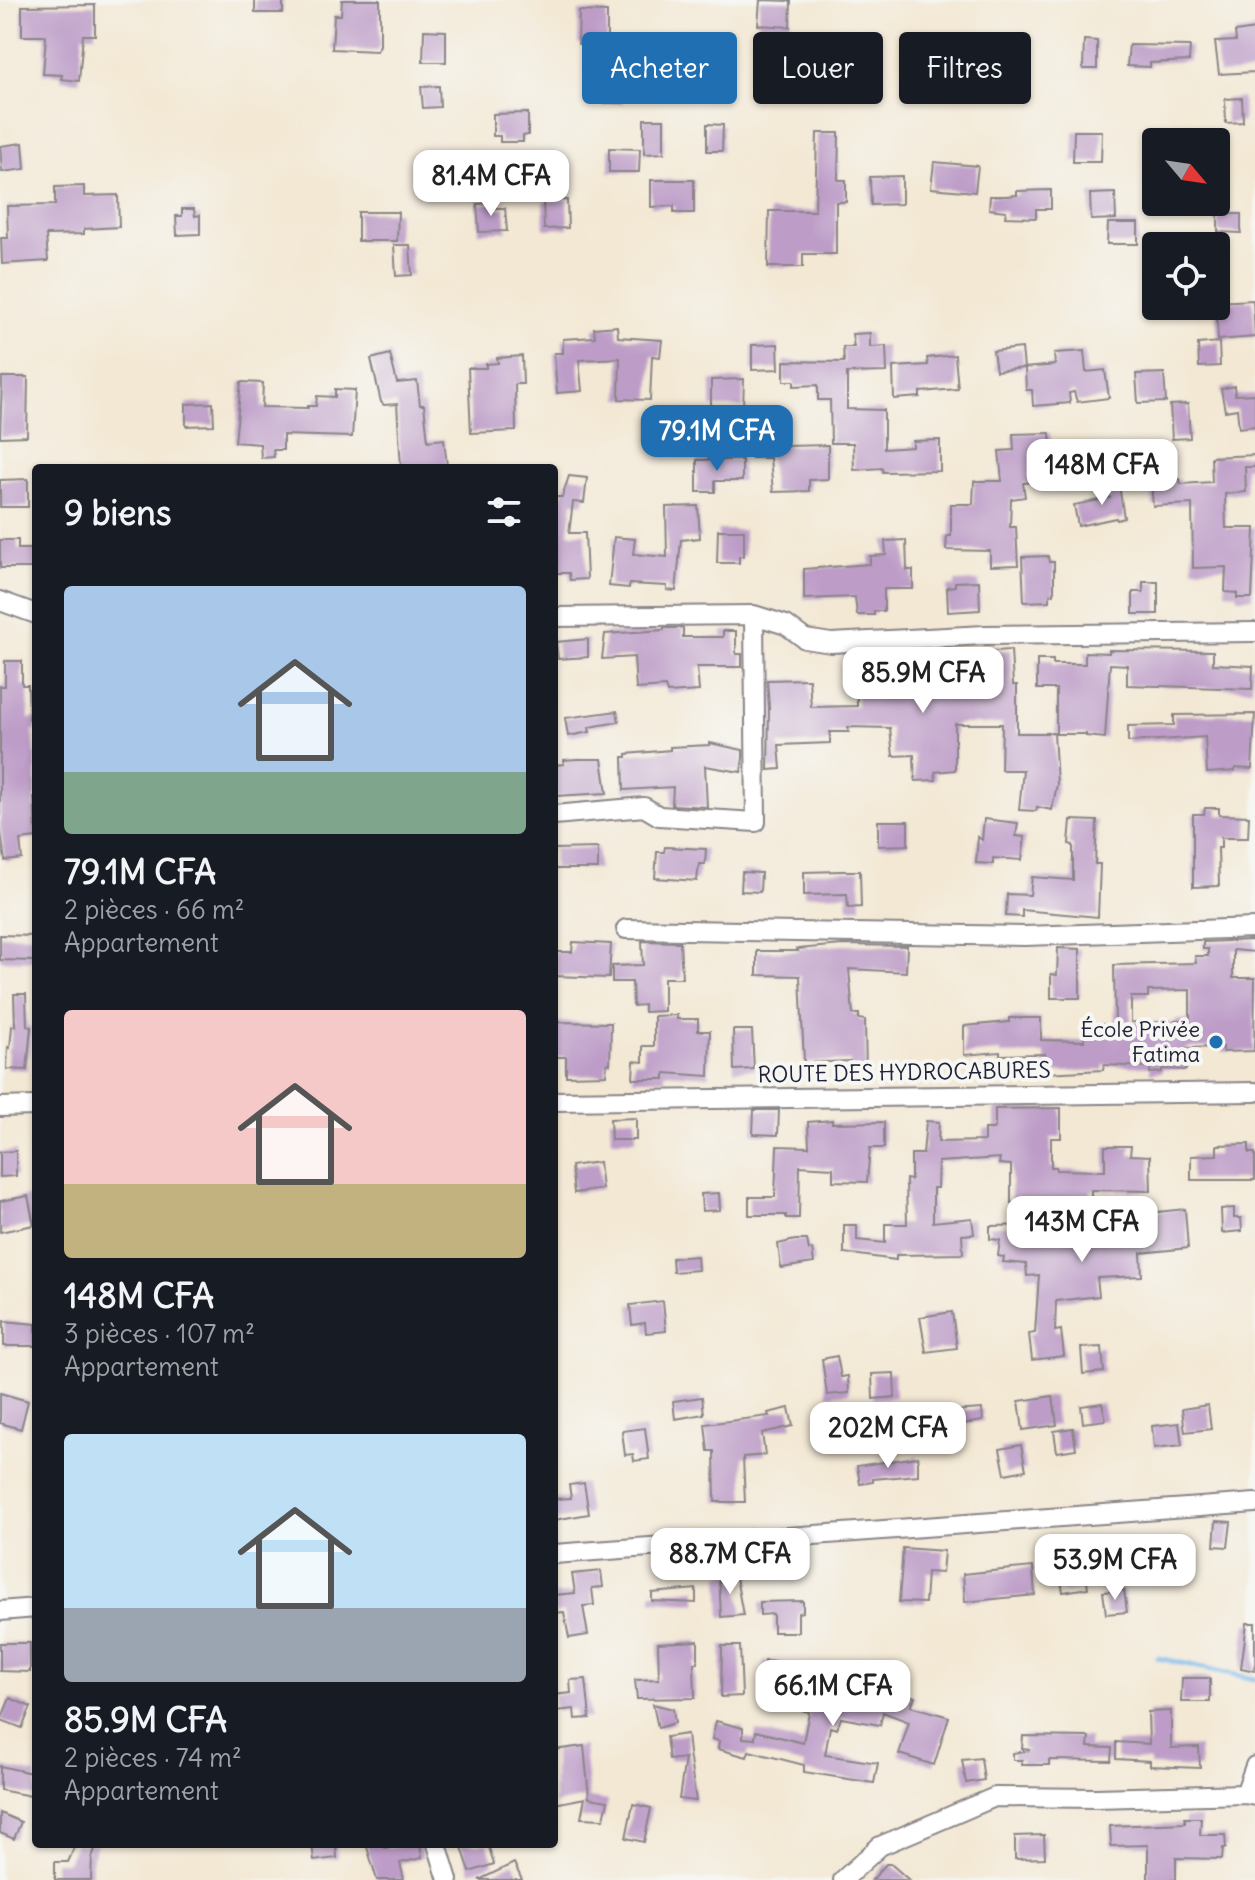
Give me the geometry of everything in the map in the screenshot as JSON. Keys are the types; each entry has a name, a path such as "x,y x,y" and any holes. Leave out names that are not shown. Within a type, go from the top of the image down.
{"street":[{"path":"0,601 32,613"},
{"path":"558,815 644,807 659,816 756,822 754,615"},
{"path":"558,617 754,615 786,625 805,639 831,643 985,635 1255,632"},
{"path":"626,929 1025,936 1255,928"},
{"name":"ROUTE DES HYDROCABURES","path":"558,1101 1255,1092"},
{"path":"0,1107 32,1106"},
{"path":"558,1554 1255,1503"},
{"path":"0,1611 32,1608"},
{"path":"843,1880 880,1846 995,1797 1250,1795 1255,1766"},
{"path":"438,1848 448,1880"}],"building":[{"path":"255,0 283,0 283,13 255,13"},
{"path":"342,0 380,0 380,45 377,51 332,49 334,15 341,15"},
{"path":"760,0 791,1 790,27 758,25"},
{"path":"95,5 95,35 83,35 79,81 61,79 62,75 43,74 46,36 22,36 22,6"},
{"path":"579,11 607,12 607,32 582,32 582,44 578,44"},
{"path":"1255,29 1255,72 1219,74 1215,42 1236,41 1235,32"},
{"path":"424,30 446,31 446,62 423,62"},
{"path":"1084,40 1097,41 1097,69 1083,69"},
{"path":"1129,45 1190,46 1189,61 1150,63 1150,67 1127,66"},
{"path":"439,86 440,107 423,108 421,87"},
{"path":"1242,98 1243,122 1226,123 1225,99"},
{"path":"528,113 528,135 523,136 523,142 500,142 500,136 493,136 493,114"},
{"path":"644,119 664,119 664,153 644,154"},
{"path":"707,124 723,125 722,151 707,151"},
{"path":"1074,131 1102,131 1101,162 1073,162"},
{"path":"817,133 839,133 838,180 846,180 846,202 836,202 836,254 803,254 803,267 768,267 769,211 815,211"},
{"path":"23,143 25,169 2,172 0,146"},
{"path":"609,148 640,149 639,172 609,172"},
{"path":"934,162 978,166 975,192 931,188"},
{"path":"902,176 902,204 871,205 870,177"},
{"path":"651,180 694,180 694,213 674,213 674,206 651,207"},
{"path":"84,186 84,196 118,195 119,227 84,229 84,234 46,235 48,261 2,264 1,238 8,238 7,206 55,205 55,187"},
{"path":"1051,190 1051,209 1036,209 1036,218 1005,217 1006,211 989,209 990,196"},
{"path":"1115,193 1116,219 1091,220 1090,194"},
{"path":"567,200 568,228 544,229 543,201"},
{"path":"494,203 495,208 505,208 507,231 479,232 477,204"},
{"path":"182,209 194,209 195,216 200,215 200,234 177,235 176,216 182,216"},
{"path":"358,212 398,212 397,241 358,241"},
{"path":"1241,214 1241,233 1218,232 1218,216"},
{"path":"1108,223 1138,223 1138,244 1107,244"},
{"path":"394,245 410,245 412,275 396,276"},
{"path":"1253,300 1255,337 1218,340 1217,320 1230,320 1230,301"},
{"path":"617,326 618,337 662,340 660,357 652,356 650,400 619,399 620,358 579,360 582,391 557,393 554,353 563,353 563,339 595,337 594,328"},
{"path":"870,333 870,347 886,346 887,372 847,373 847,409 884,410 884,449 913,447 913,441 940,440 940,471 854,470 853,443 831,443 830,400 818,400 818,385 794,386 794,381 784,381 784,361 844,362 843,347 854,347 852,334"},
{"path":"1219,342 1220,366 1199,367 1198,344"},
{"path":"778,344 779,369 752,370 752,345"},
{"path":"1022,348 1024,368 996,371 993,351"},
{"path":"1084,351 1086,372 1105,370 1109,398 1077,402 1074,392 1069,393 1070,403 1033,406 1032,390 1026,390 1025,368 1055,365 1054,353"},
{"path":"390,354 397,383 417,381 420,405 424,405 428,441 444,439 447,464 401,464 397,404 384,405 381,402 371,359"},
{"path":"955,355 958,389 920,392 920,397 894,399 893,367 928,365 927,358"},
{"path":"522,356 523,384 515,384 516,431 471,433 468,368 486,368 486,364 498,363 497,358"},
{"path":"1164,373 1166,402 1138,403 1136,374"},
{"path":"2,377 28,377 27,436 0,437"},
{"path":"744,379 743,407 711,407 711,380"},
{"path":"241,382 263,383 262,407 308,408 316,406 317,396 335,397 335,389 355,390 352,437 283,435 283,450 273,450 274,457 261,458 260,444 235,442"},
{"path":"1234,386 1235,395 1255,394 1255,426 1239,428 1237,409 1225,411 1221,389"},
{"path":"213,403 214,425 186,426 186,404"},
{"path":"1188,404 1190,438 1172,439 1170,405"},
{"path":"1050,433 1053,468 1076,466 1077,479 1023,483 1025,497 1011,499 1010,527 1016,527 1018,565 990,566 990,551 946,550 947,536 951,536 951,504 973,504 974,481 1002,481 999,451 1014,450 1013,434"},
{"path":"786,442 786,446 828,445 828,479 809,480 809,491 773,492 770,458 752,458 752,444"},
{"path":"1255,455 1255,467 1245,467 1246,492 1225,494 1226,528 1255,528 1252,598 1237,598 1237,593 1225,592 1226,567 1193,568 1192,504 1153,506 1151,482 1180,479 1181,484 1212,482 1211,457"},
{"path":"697,460 742,460 742,481 715,481 715,492 697,492"},
{"path":"569,476 587,478 584,503 573,502 569,533 585,533 587,579 570,580 569,573 558,573 558,497 562,497"},
{"path":"1118,478 1124,518 1078,526 1074,505 1110,498 1104,483"},
{"path":"28,479 28,507 0,507 0,480"},
{"path":"698,506 700,538 681,540 676,591 667,590 667,586 609,586 614,537 635,539 633,554 667,557 666,507"},
{"path":"718,530 744,530 744,556 739,556 739,563 717,563"},
{"path":"0,540 18,540 18,549 32,549 32,568 0,568"},
{"path":"906,540 907,570 913,570 913,589 884,589 884,611 874,611 874,615 857,615 855,597 804,599 804,569 870,564 870,556 886,555 885,541"},
{"path":"1048,556 1049,562 1054,562 1054,594 1050,595 1050,601 1024,602 1022,557"},
{"path":"979,581 980,610 948,612 947,587 955,586 955,582"},
{"path":"1143,582 1158,582 1158,614 1133,614 1133,592 1143,592"},
{"path":"683,628 683,637 723,637 723,631 736,631 736,654 742,654 742,667 697,667 699,691 667,693 665,687 636,689 634,657 602,659 605,634"},
{"path":"588,639 588,657 558,659 558,642"},
{"path":"1011,650 1013,685 1017,685 1017,733 1054,733 1057,784 1052,810 1037,807 1036,811 1019,810 1023,770 1001,770 1002,724 955,724 955,770 935,772 936,780 915,781 914,755 893,756 890,728 848,727 849,732 830,732 830,743 779,745 781,769 768,770 767,680 809,679 811,707 857,706 856,658"},
{"path":"1109,650 1213,651 1213,664 1253,666 1252,689 1127,685 1127,665 1110,664 1105,738 1086,734 1056,734 1056,689 1037,689 1037,660 1053,660 1053,664 1085,664 1085,652 1109,653"},
{"path":"5,661 22,661 22,685 28,685 29,719 32,719 32,838 20,840 22,859 5,861 0,826 0,686 5,686"},
{"path":"617,711 619,722 589,727 590,732 568,736 565,718"},
{"path":"1255,714 1252,769 1235,768 1235,771 1207,773 1205,737 1128,742 1128,726 1174,725 1174,715"},
{"path":"710,743 743,750 743,758 741,772 705,766 707,807 672,805 673,787 624,790 623,757 627,754"},
{"path":"602,759 607,793 558,796 558,765 564,764 564,760"},
{"path":"1205,808 1219,808 1219,815 1249,816 1248,838 1221,838 1221,848 1218,848 1219,886 1193,887 1193,814 1204,814"},
{"path":"984,819 1018,823 1016,836 1025,837 1022,860 993,858 993,864 976,863 978,837 982,840"},
{"path":"1071,820 1097,821 1095,864 1100,864 1098,917 1022,910 1022,917 1006,916 1007,894 1030,895 1032,877 1073,880 1073,845 1069,844"},
{"path":"878,821 908,821 908,845 878,846"},
{"path":"665,847 706,849 705,864 699,864 697,881 655,878 657,852 664,852"},
{"path":"598,848 598,869 558,869 558,849"},
{"path":"860,871 861,907 848,908 847,894 804,895 804,872"},
{"path":"742,872 761,873 760,892 741,891"},
{"path":"0,935 32,936 32,961 0,960"},
{"path":"1255,940 1255,952 1233,950 1233,978 1255,978 1254,1051 1223,1052 1223,1047 1187,1048 1186,1070 1162,1069 1162,1072 1150,1073 1150,1067 1104,1065 1103,1070 1045,1073 1045,1054 1000,1055 1000,1052 964,1055 964,1026 1009,1022 1009,1018 1041,1018 1041,1040 1084,1041 1084,1025 1115,1024 1114,965 1196,963 1195,956 1208,956 1203,942","holes":["1190,990 1190,1020 1175,1020 1175,1023 1131,1022 1131,997 1148,997 1148,991"]},
{"path":"642,941 680,942 682,978 664,978 664,1011 644,1012 644,1005 633,1006 632,982 612,982 612,966 643,965"},
{"path":"573,942 611,944 609,978 558,976 558,952 572,952"},
{"path":"842,945 907,946 906,972 849,969 853,1014 859,1014 859,1019 865,1020 866,1073 850,1073 850,1061 804,1063 800,976 757,975 757,951 798,951"},
{"path":"1058,948 1080,949 1080,998 1051,998 1051,974 1057,975"},
{"path":"14,994 26,994 27,1026 31,1027 27,1070 7,1069 8,1047 12,1026 15,1026"},
{"path":"677,1015 677,1019 698,1019 698,1031 710,1031 709,1076 665,1073 665,1079 633,1079 634,1061 643,1062 643,1046 654,1046 654,1016"},
{"path":"558,1022 611,1023 610,1064 607,1063 606,1075 566,1076 566,1057 558,1057"},
{"path":"733,1030 752,1030 754,1069 734,1070"},
{"path":"1061,1108 1061,1138 1051,1138 1051,1167 1056,1167 1056,1170 1105,1171 1105,1146 1131,1146 1130,1155 1150,1156 1151,1191 1091,1190 1091,1201 1011,1203 1011,1165 999,1164 1000,1158 938,1162 937,1188 933,1188 933,1222 972,1218 974,1234 962,1235 963,1254 896,1255 896,1260 844,1253 844,1225 857,1225 857,1240 885,1243 885,1224 907,1224 906,1179 911,1180 911,1154 923,1154 926,1121 939,1122 938,1142 984,1141 984,1129 995,1126 995,1109"},
{"path":"754,1110 779,1110 778,1135 753,1134"},
{"path":"636,1118 636,1140 611,1140 610,1119"},
{"path":"832,1120 832,1123 884,1122 884,1148 870,1148 867,1182 833,1181 833,1168 800,1166 799,1218 749,1215 749,1197 775,1197 777,1146 809,1147 808,1122"},
{"path":"1249,1144 1249,1153 1255,1153 1255,1180 1191,1180 1191,1156 1217,1155 1217,1145"},
{"path":"16,1151 16,1176 0,1177 0,1152"},
{"path":"599,1162 602,1189 574,1193 571,1166"},
{"path":"719,1193 720,1210 702,1211 701,1194"},
{"path":"28,1196 32,1225 0,1232 0,1201"},
{"path":"1234,1208 1234,1218 1241,1218 1242,1231 1222,1233 1221,1209"},
{"path":"1185,1209 1188,1248 1141,1253 1142,1276 1097,1278 1099,1296 1056,1301 1055,1331 1061,1330 1064,1356 1032,1360 1029,1334 1035,1333 1039,1275 1027,1276 1026,1264 1003,1262 1004,1257 998,1256 1000,1240 990,1239 990,1226 1047,1225 1047,1228 1058,1229 1057,1241 1112,1234 1111,1228 1150,1227 1148,1213"},
{"path":"807,1240 814,1263 781,1268 778,1244"},
{"path":"697,1256 698,1270 673,1272 672,1258"},
{"path":"663,1301 666,1331 646,1333 645,1323 632,1325 630,1305"},
{"path":"952,1312 957,1348 926,1352 920,1317"},
{"path":"4,1321 32,1324 32,1346 4,1346"},
{"path":"1102,1347 1104,1372 1083,1374 1081,1348"},
{"path":"837,1356 841,1377 848,1376 849,1393 827,1395 822,1359"},
{"path":"894,1373 895,1397 873,1399 872,1374"},
{"path":"0,1393 28,1401 21,1429 0,1423"},
{"path":"1053,1396 1057,1425 1023,1430 1019,1401"},
{"path":"702,1397 704,1414 675,1419 673,1401"},
{"path":"1102,1403 1106,1420 1083,1423 1081,1406"},
{"path":"1208,1405 1211,1429 1185,1432 1182,1409"},
{"path":"789,1408 793,1426 762,1433 765,1455 743,1457 745,1502 715,1502 714,1451 708,1451 705,1424 769,1416 768,1413"},
{"path":"982,1409 983,1421 954,1425 953,1411"},
{"path":"1179,1423 1182,1445 1154,1448 1152,1426"},
{"path":"645,1428 649,1459 634,1461 633,1454 625,1455 622,1431"},
{"path":"1073,1428 1076,1449 1057,1452 1054,1431"},
{"path":"1021,1445 1026,1470 1005,1474 1000,1449"},
{"path":"918,1457 918,1475 873,1479 873,1482 860,1484 857,1466"},
{"path":"584,1483 589,1514 558,1519 558,1499 571,1498 569,1485"},
{"path":"1216,1521 1231,1522 1228,1547 1214,1546"},
{"path":"903,1548 944,1551 942,1573 927,1572 925,1603 899,1602"},
{"path":"1084,1564 1088,1588 1063,1592 1059,1568"},
{"path":"1033,1567 1035,1595 965,1602 963,1574"},
{"path":"601,1571 603,1587 592,1588 594,1605 583,1606 588,1635 569,1638 564,1612 558,1613 558,1595 575,1593 572,1574"},
{"path":"735,1572 743,1615 721,1617 719,1575"},
{"path":"696,1589 696,1603 652,1601 652,1593"},
{"path":"1124,1590 1127,1612 1106,1614 1103,1592"},
{"path":"803,1601 803,1612 798,1613 798,1632 773,1632 773,1614 760,1615 760,1602"},
{"path":"1247,1623 1255,1623 1255,1671 1241,1668"},
{"path":"698,1641 698,1663 694,1663 695,1698 637,1699 635,1680 659,1679 658,1643"},
{"path":"0,1643 30,1643 30,1672 0,1671"},
{"path":"722,1646 740,1646 742,1696 721,1697"},
{"path":"764,1661 787,1663 786,1672 811,1677 809,1684 857,1701 858,1698 898,1705 903,1692 915,1697 911,1706 949,1717 934,1765 899,1754 909,1722 883,1712 880,1725 841,1718 837,1729 830,1727 825,1755 878,1763 874,1783 804,1772 804,1765 749,1751 747,1757 718,1749 719,1741 712,1739 716,1721 743,1728 743,1738 755,1739 756,1731 803,1743 809,1712 785,1706 789,1690 761,1687"},
{"path":"1182,1678 1210,1678 1210,1702 1181,1702"},
{"path":"586,1679 590,1718 575,1719 574,1709 558,1711 558,1695 571,1693 570,1680"},
{"path":"10,1698 31,1707 22,1728 1,1720"},
{"path":"653,1704 673,1709 675,1723 658,1728"},
{"path":"1171,1711 1171,1748 1199,1747 1200,1768 1150,1766 1150,1761 1116,1759 1116,1742 1149,1744 1148,1712"},
{"path":"687,1734 696,1801 679,1799 685,1758 669,1760 666,1737"},
{"path":"1023,1736 1089,1737 1088,1747 1112,1748 1111,1761 1049,1760 1049,1765 1022,1765 1022,1760 1013,1760 1013,1753 1030,1750 1022,1749"},
{"path":"584,1746 589,1798 608,1801 604,1819 581,1818 585,1798 558,1803 558,1749"},
{"path":"981,1758 984,1780 966,1783 962,1760"},
{"path":"0,1766 32,1773 32,1796 0,1790"},
{"path":"633,1804 651,1808 644,1842 626,1838"},
{"path":"0,1813 21,1822 14,1839 0,1833"},
{"path":"1185,1818 1201,1818 1200,1835 1225,1835 1226,1848 1223,1848 1222,1859 1176,1858 1176,1880 1148,1880 1148,1845 1111,1846 1110,1826 1185,1823"},
{"path":"1044,1835 1045,1858 1015,1859 1015,1836"},
{"path":"74,1848 95,1848 91,1880 55,1880 55,1862 68,1862"},
{"path":"312,1848 336,1848 337,1858 314,1861"},
{"path":"367,1848 421,1848 422,1858 400,1863 404,1880 377,1880"},
{"path":"462,1848 489,1848 494,1864 470,1872"},
{"path":"514,1863 522,1880 479,1880"},
{"path":"886,1864 891,1864 909,1880 872,1880"}],"waterway":[{"path":"1158,1658 1255,1679"}],"place":[{"name":"École Privée Fatima","path":"1216,1042"}]}
